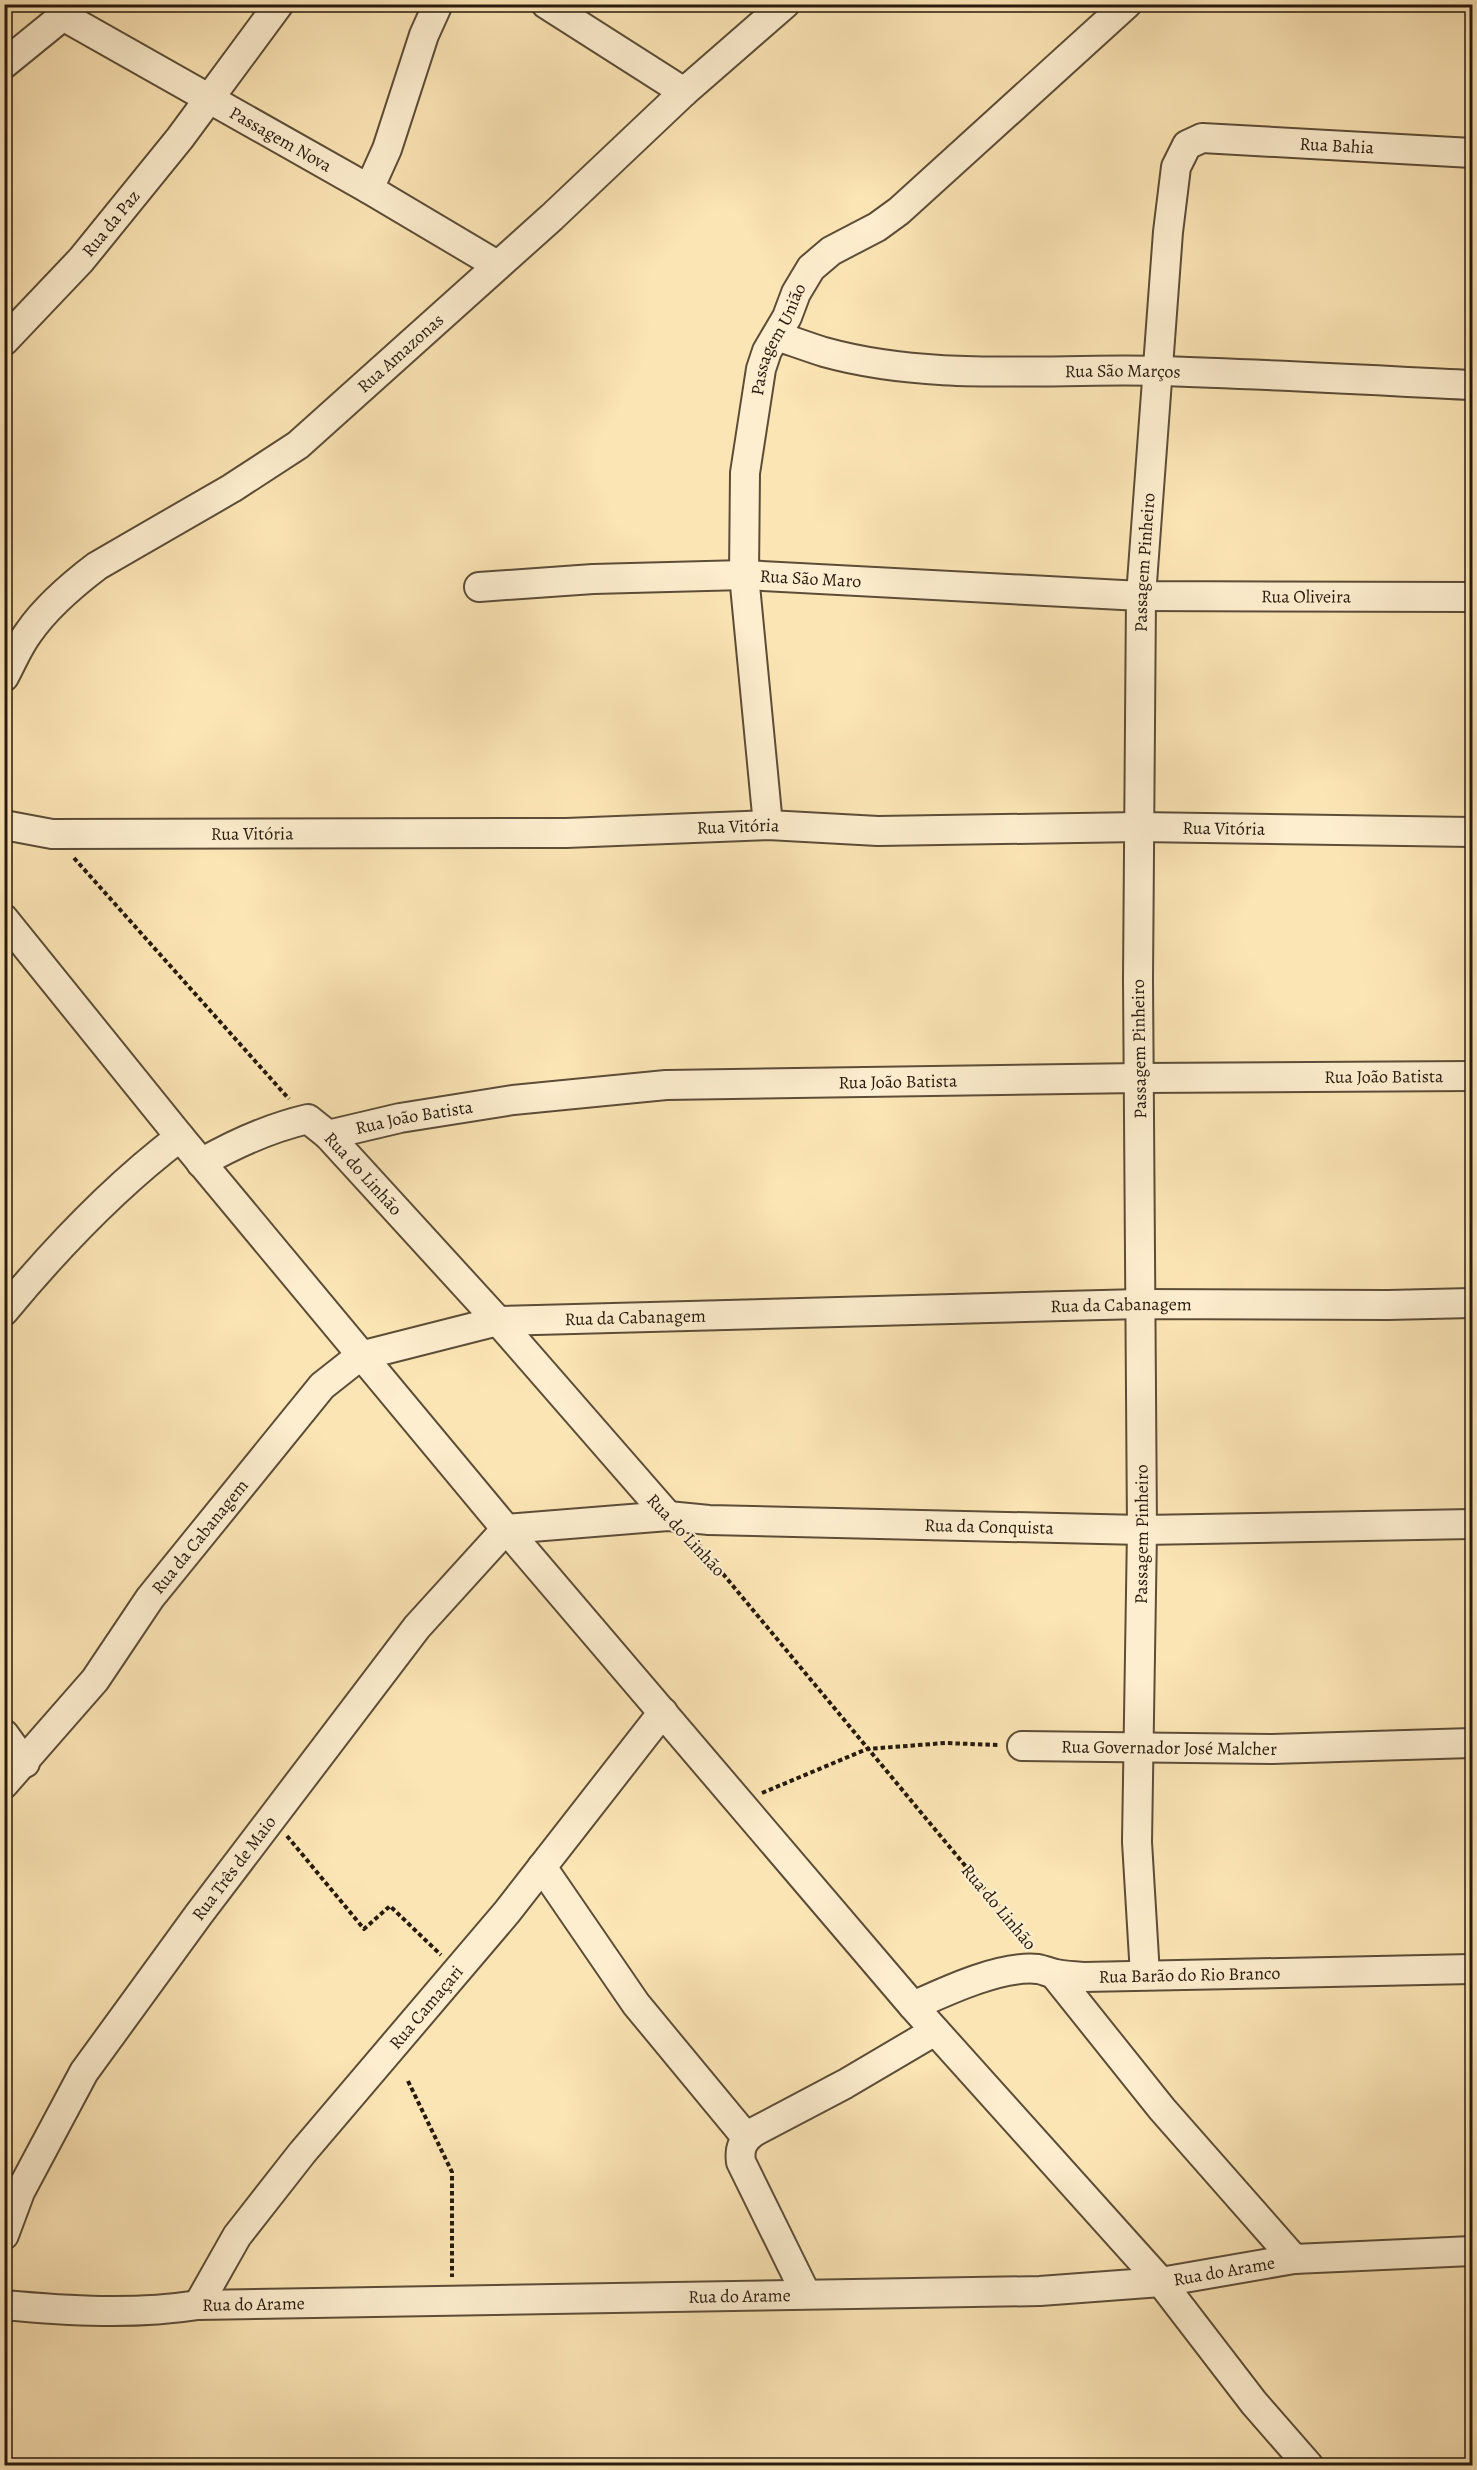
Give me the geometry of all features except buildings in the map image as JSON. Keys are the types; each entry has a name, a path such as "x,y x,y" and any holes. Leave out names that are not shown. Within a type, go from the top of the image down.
{"street":[{"name":"Rua da Paz","path":"4,341 81,260 210,98 279,4"},
{"path":"369,189 391,141 424,35 438,4"},
{"path":"546,4 684,92"},
{"name":"Rua Amazonas","path":"4,677 29,632 56,600 76,582 96,566 232,488 298,445 552,217 684,92 785,4"},
{"name":"Passagem União","path":"768,825 744,575 743,515 750,431 761,369 767,351 777,336 796,293 811,268 831,251 877,227 899,211 1127,4"},
{"name":"Passagem Nova","path":"63,10 497,265"},
{"path":"4,64 63,10"},
{"name":"Rua Bahia","path":"1202,138 1473,153"},
{"name":"Passagem Pinheiro","path":"1145,1975 1137,1842 1143,1530 1140,1304 1141,596 1157,371 1176,167 1186,145 1202,138"},
{"name":"Rua São Marços","path":"777,336 824,352 925,368 1001,372 1157,371 1473,385"},
{"name":"Rua São Maro","path":"479,587 592,579 744,575 1141,596"},
{"name":"Rua Oliveira","path":"1141,596 1473,597"},
{"name":"Rua Vitória","path":"4,825 52,834 566,834 768,825 878,831 1139,827 1473,832"},
{"path":"4,919 360,1356 913,2006 1161,2282 1254,2403 1309,2466"},
{"name":"Rua João Batista","path":"201,1162 242,1140 281,1125 318,1127 400,1118 513,1100 666,1085 1473,1076"},
{"name":"Rua do Linhão","path":"318,1127 498,1320 668,1516"},
{"path":"4,1311 89,1216 150,1160 180,1137"},
{"name":"Rua da Cabanagem","path":"4,1784 25,1763 95,1680 150,1598 322,1386 360,1356 498,1320 1140,1304 1473,1303"},
{"name":"Rua da Conquista","path":"506,1529 668,1516 709,1520 1143,1530 1473,1524"},
{"name":"Rua Três de Maio","path":"4,2235 20,2192 84,2072 199,1914 417,1628 506,1529"},
{"name":"Rua Camaçari","path":"198,2306 237,2236 302,2153 507,1912 663,1712"},
{"path":"4,1734 25,1763"},
{"name":"Rua Governador José Malcher","path":"1022,1746 1272,1749 1473,1743"},
{"path":"542,1867 636,2004 746,2137"},
{"name":"Rua Barão do Rio Branco","path":"913,2006 952,1988 994,1975 1038,1969 1054,1974 1084,1977 1473,1969"},
{"path":"1054,1974 1162,2109 1294,2259"},
{"path":"806,2294 741,2162 740,2149 746,2137 935,2031"},
{"name":"Rua do Arame","path":"4,2305 52,2310 143,2311 198,2306 1040,2291 1161,2282 1294,2259 1473,2251"}],"path":[{"name":"Rua do Linhão","path":"52,834 318,1127"},
{"name":"Rua do Linhão","path":"668,1516 695,1540 715,1563 1054,1974"},
{"path":"740,1802 867,1749 945,1743 1022,1746"},
{"path":"272,1818 364,1929 390,1906 456,1970"},
{"path":"408,2080 452,2172 452,2282"}]}
